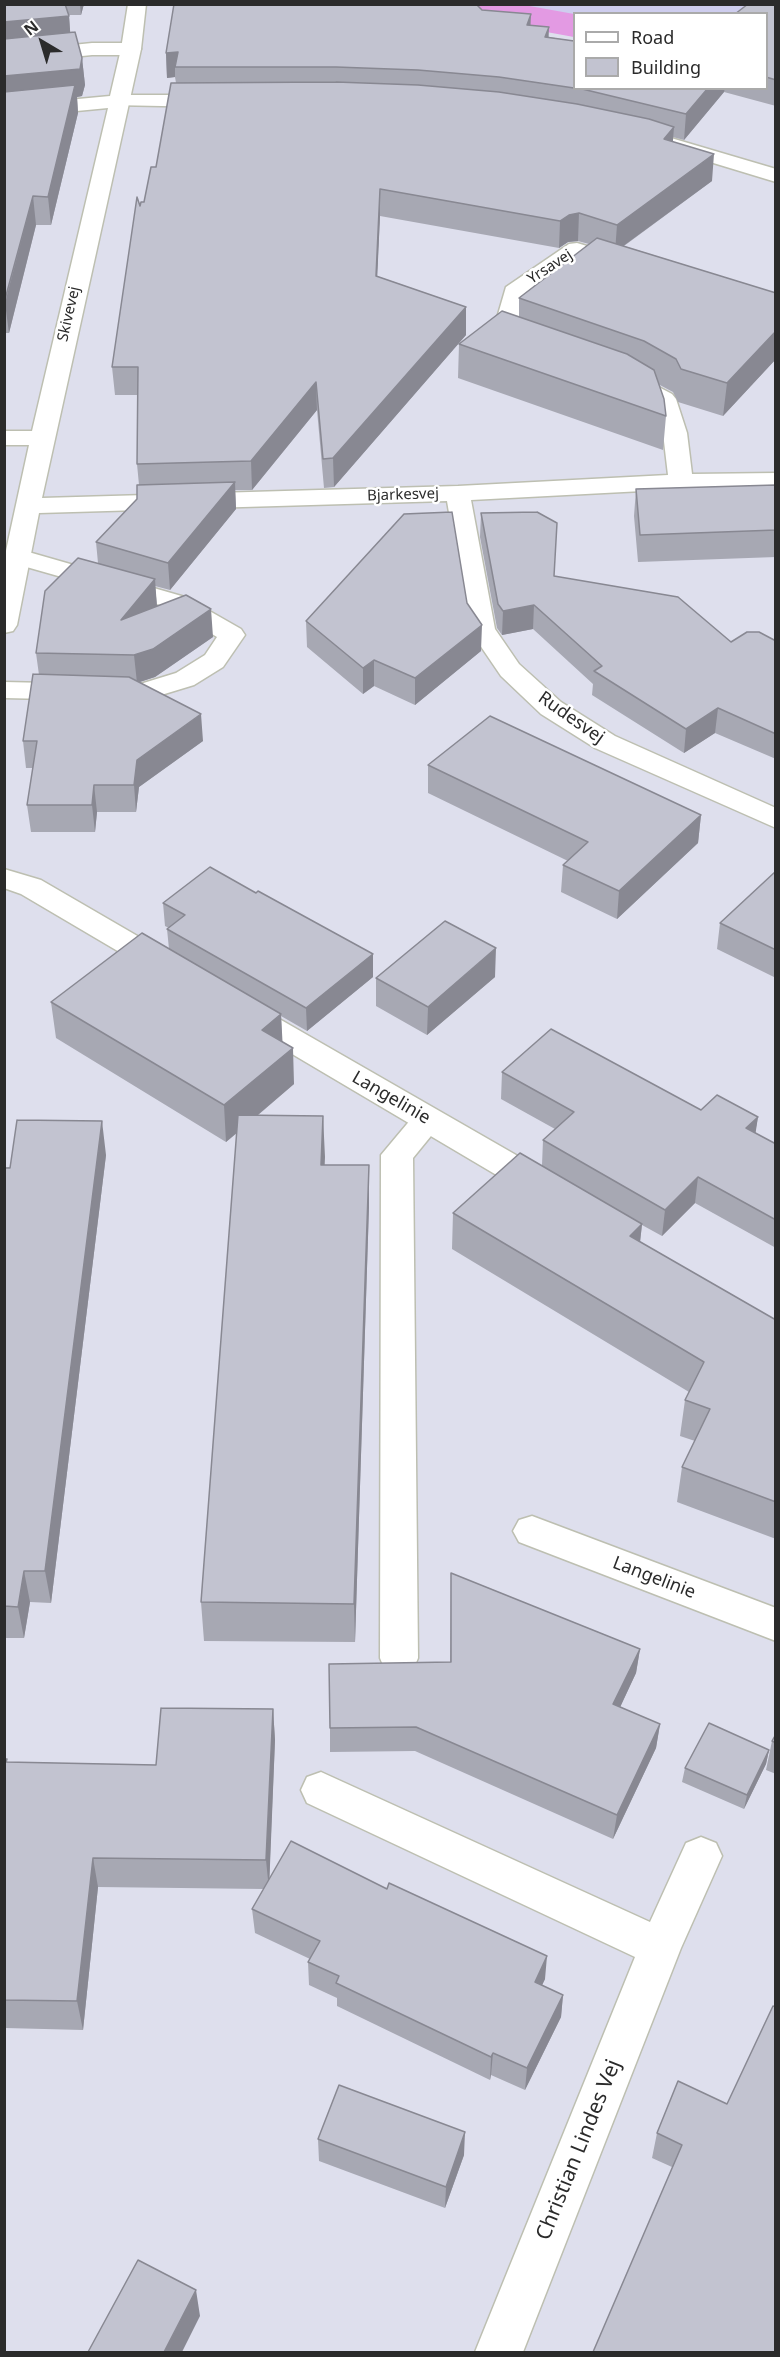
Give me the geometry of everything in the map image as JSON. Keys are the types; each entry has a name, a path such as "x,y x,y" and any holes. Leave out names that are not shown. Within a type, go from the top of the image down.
{"street":[{"name":"Skivevej","path":"4,625 42,438 131,49 137,4"},
{"path":"4,58 92,49 131,49"},
{"path":"4,112 118,101 234,101"},
{"path":"653,139 776,176"},
{"name":"Yrsavej","path":"546,350 502,335 514,292 577,249 643,270"},
{"path":"600,370 633,381 664,399 675,433 681,482"},
{"path":"4,438 42,438"},
{"name":"Bjarkesvej","path":"30,506 458,493 681,482 776,480"},
{"name":"Rudesvej","path":"458,493 483,629 510,670 551,708 605,742 776,819"},
{"path":"4,690 138,693 185,679 214,661 232,635 176,602 18,557"},
{"name":"Langelinie","path":"4,878 30,887 570,1203"},
{"path":"399,1658 397,1155 428,1120"},
{"name":"Langelinie","path":"532,1531 776,1625"},
{"path":"321,1790 660,1948"},
{"name":"Christian Lindes Vej","path":"499,2352 660,1948 700,1856"}],"shaded area":[{"path":"446,4 775,5 768,12 573,12 573,37"},
{"path":"446,5 524,5 573,14 573,37 497,23"}],"building":[{"path":"4,4 65,4 69,16 4,22"},
{"path":"174,4 476,4 482,10 531,14 527,25 549,27 545,37 573,41 573,88 499,77 418,70 336,67 175,67 178,52 166,53"},
{"path":"748,4 776,4 776,80 768,78 768,12 738,12"},
{"path":"75,32 82,58 80,69 4,76 4,39"},
{"path":"336,82 418,85 499,92 577,104 649,119 674,127 664,139 714,154 617,225 579,213 569,215 560,221 380,189 376,276 466,307 333,458 323,459 316,382 251,461 137,464 138,367 112,367 137,197 140,206 141,202 144,202 151,167 156,167 171,83"},
{"path":"75,85 48,197 33,196 4,303 4,92"},
{"path":"586,90 706,90 686,114"},
{"path":"597,238 776,293 776,331 727,383 681,369 676,359 644,341 519,298"},
{"path":"502,311 627,354 654,370 664,399 666,416 459,344"},
{"path":"235,482 168,563 96,542 137,499 137,485"},
{"path":"776,485 776,530 640,535 636,489"},
{"path":"452,512 467,603 482,625 415,678 374,660 363,668 306,621 404,514"},
{"path":"537,512 557,523 554,576 678,597 731,642 747,632 759,632 776,641 776,734 718,708 686,729 594,671 602,666 534,605 503,611 498,604 481,513"},
{"path":"78,558 155,579 121,620 186,595 211,609 153,649 134,655 36,653 45,591"},
{"path":"33,674 129,677 201,714 137,760 134,785 94,785 92,805 27,805 37,741 23,741"},
{"path":"490,716 701,815 619,891 563,865 588,842 428,765"},
{"path":"210,867 373,954 306,1008 167,929 185,915 163,903"},
{"path":"776,871 776,950 720,923"},
{"path":"445,921 496,948 428,1007 376,978"},
{"path":"142,933 281,1014 262,1030 293,1048 224,1105 51,1002"},
{"path":"551,1029 701,1110 717,1095 758,1117 746,1128 776,1144 776,1220 698,1177 665,1210 543,1140 574,1112 502,1072"},
{"path":"238,1115 323,1116 321,1165 369,1165 354,1604 201,1602"},
{"path":"17,1120 102,1121 45,1571 24,1571 18,1607 4,1606 4,1168 10,1168"},
{"path":"520,1153 642,1224 630,1236 776,1320 776,1502 682,1467 710,1409 685,1400 704,1362 453,1213"},
{"path":"451,1573 640,1649 613,1704 660,1724 617,1815 416,1727 330,1728 329,1664 451,1662"},
{"path":"161,1708 273,1709 266,1860 93,1858 77,2001 4,2000 4,1759 7,1759 6,1762 156,1765"},
{"path":"709,1723 769,1750 747,1795 685,1768"},
{"path":"291,1841 387,1889 389,1883 547,1956 535,1982 563,1995 527,2068 493,2053 491,2057 336,1983 339,1976 308,1962 320,1941 252,1909"},
{"path":"773,2006 776,2007 776,2352 593,2352 682,2145 657,2133 678,2081 727,2104"},
{"path":"339,2085 465,2132 446,2187 318,2139"},
{"path":"138,2260 196,2290 164,2352 88,2352"}]}
